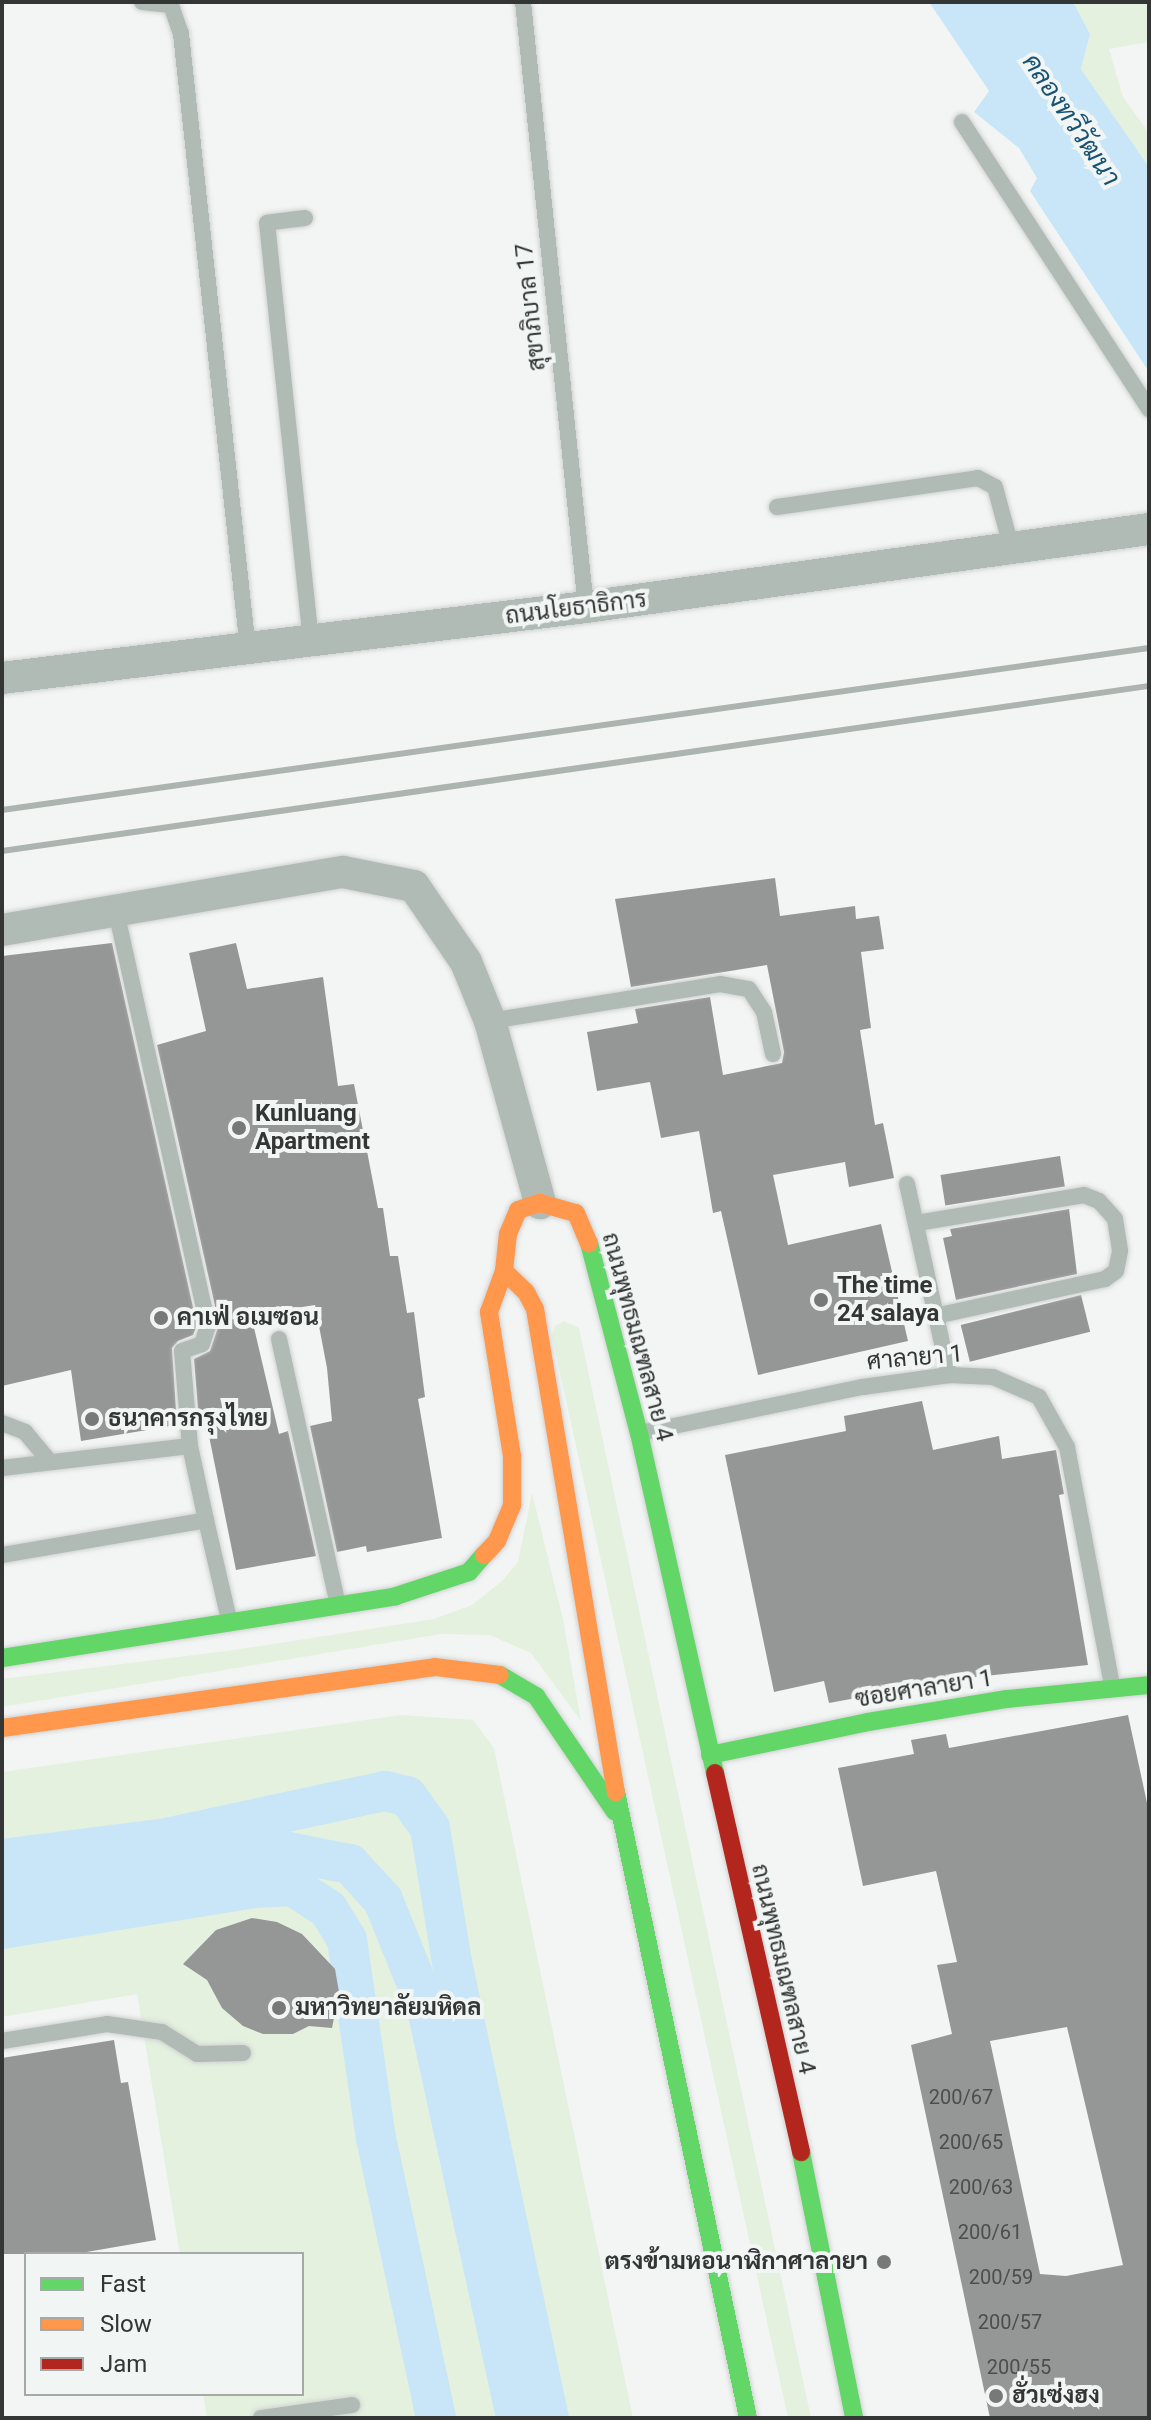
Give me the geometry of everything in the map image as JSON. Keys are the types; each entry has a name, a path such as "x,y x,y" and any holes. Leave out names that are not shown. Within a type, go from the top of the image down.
{"main road":[{"path":"2,1658 338,1607 396,1596 469,1572 497,1541 512,1505 512,1456 489,1312 504,1271 508,1234 518,1210 540,1203"},
{"name":"ถนนพุทธมณฑลสาย 4","path":"540,1203 576,1213 586,1236 639,1433 815,2216 854,2418"},
{"path":"504,1271 526,1292 535,1309 621,1820 748,2418"},
{"path":"2,1728 435,1667 498,1674 536,1696 562,1729 593,1785 621,1820"},
{"name":"ซอยศาลายา 1","path":"710,1755 884,1719 1007,1699 1149,1685"}],"street":[{"name":"ถนนโยธาธิการ","path":"2,678 586,607 1149,529"},
{"path":"2,930 343,872 414,886 466,962 490,1021 540,1203"}],"lane":[{"path":"142,2 171,3 181,34 248,650"},
{"name":"สุขาภิบาล 17","path":"523,2 586,607"},
{"path":"962,122 1149,409"},
{"path":"305,218 267,223 311,642"},
{"path":"777,507 978,478 995,487 1012,550"},
{"path":"116,910 208,1326 202,1344 182,1351 190,1446 229,1623"},
{"path":"490,1021 720,984 749,989 764,1012 773,1054"},
{"path":"907,1184 949,1375"},
{"path":"917,1223 1084,1195 1099,1201 1115,1219 1120,1251 1116,1271 1105,1279 936,1316"},
{"path":"279,1339 338,1607"},
{"name":"ศาลายา 1","path":"639,1433 863,1387 949,1375 993,1377 1039,1397 1067,1447 1112,1688"},
{"path":"2,1423 25,1432 49,1461"},
{"path":"2,1468 190,1446"},
{"path":"2,1555 206,1520"},
{"path":"2,2041 107,2024 162,2032 197,2054 243,2053"},
{"path":"261,2418 352,2405"}],"green space":[{"path":"1073,2 1149,2 1149,42 1109,49 1123,97 1149,133 1149,167 1081,69 1090,34"},
{"path":"564,1321 579,1328 811,2418 788,2418 552,1336 555,1326"},
{"path":"532,1493 563,1619 581,1721 531,1653 490,1635 441,1634 2,1707 2,1679 234,1650 434,1619 472,1605 503,1580 518,1562"},
{"name":"มหาวิทยาลัยมหิดล","path":"401,1715 473,1720 494,1748 633,2418 207,2418 203,2396 304,2396 304,2252 180,2252 137,1994 2,2017 2,1772"}],"water":[{"name":"คลองทวีวัฒนา","path":"929,2 1073,2 1090,34 1081,69 1149,167 1149,372 1030,191 1037,178 1019,148 974,112 989,91"}],"building":[{"path":"775,878 780,916 855,906 856,919 879,916 884,949 861,952 871,1028 860,1030 875,1125 883,1123 894,1178 849,1187 845,1162 773,1175 788,1245 881,1224 908,1341 758,1375 721,1211 713,1213 699,1131 661,1138 650,1082 597,1091 587,1032 638,1023 635,1009 710,997 723,1075 782,1063 784,1052 767,965 631,987 615,899"},
{"path":"112,943 197,1325 193,1335 178,1341 172,1348 177,1425 81,1441 71,1370 2,1386 2,956"},
{"path":"236,943 247,989 323,977 338,1086 354,1084 378,1208 383,1208 390,1256 398,1256 407,1313 414,1312 425,1397 418,1399 442,1538 367,1552 366,1546 337,1552 310,1426 332,1421 327,1368 315,1305 251,1315 279,1434 288,1431 316,1556 236,1570 206,1421 199,1422 194,1359 210,1351 219,1324 157,1045 206,1031 189,953"},
{"path":"1060,1156 1065,1187 945,1206 940,1175"},
{"path":"1069,1209 1077,1274 956,1300 943,1238 952,1236 950,1229"},
{"path":"1081,1295 1090,1332 970,1362 961,1325"},
{"path":"922,1401 933,1450 999,1436 1002,1459 1056,1450 1064,1494 1059,1495 1088,1665 966,1678 829,1703 824,1681 774,1692 725,1455 846,1431 844,1416"},
{"path":"1128,1715 1149,1812 1149,2418 990,2418 911,2045 952,2034 937,1965 957,1962 936,1871 863,1886 838,1768 914,1754 911,1740 946,1734 949,1748","holes":["1067,2027 1123,2265 1066,2276 1040,2274 990,2041"]},
{"path":"252,1918 277,1922 302,1934 335,1969 339,1992 332,2028 309,2026 293,2034 263,2034 243,2026 222,2008 207,1980 183,1964 216,1930"},
{"path":"114,2040 121,2083 128,2082 156,2240 87,2252 2,2254 2,2058"}],"waterway":[{"path":"2,1859 161,1839 385,1791 407,1796 430,1828 452,1962 549,2418"},
{"path":"2,1890 288,1852 350,1864 383,1900 427,2009 516,2418"},
{"path":"2,1929 256,1888 292,1886 328,1909 347,1940 376,2138 436,2418"}],"railway":[{"path":"2,810 1149,648"},
{"path":"2,851 1149,686"}],"traffic: fast":[{"path":"589,1243 639,1433 715,1773"},
{"path":"2,1658 396,1596 469,1572 484,1555"},
{"path":"500,1675 536,1696 615,1812"},
{"path":"710,1755 868,1722 1007,1699 1149,1685"},
{"path":"616,1792 748,2418"},
{"path":"801,2152 854,2418"}],"traffic: slow":[{"path":"484,1555 497,1541 512,1505 512,1456 489,1312 504,1271 508,1234 518,1210 540,1203 576,1213 589,1243"},
{"path":"504,1271 526,1292 535,1309 616,1792"},
{"path":"2,1728 435,1667 500,1675"}],"traffic: jam":[{"path":"715,1773 801,2152"}],"place":[{"name":"Kunluang Apartment","path":"239,1128"},
{"name":"The time 24 salaya","path":"821,1300"},
{"name":"คาเฟ่ อเมซอน","path":"161,1318"},
{"name":"ธนาคารกรุงไทย","path":"92,1419"},
{"name":"มหาวิทยาลัยมหิดล","path":"279,2008"},
{"name":"ตรงข้ามหอนาฬิกาศาลายา","path":"884,2262"},
{"name":"ฮั่วเซ่งฮง","path":"996,2396"}]}
